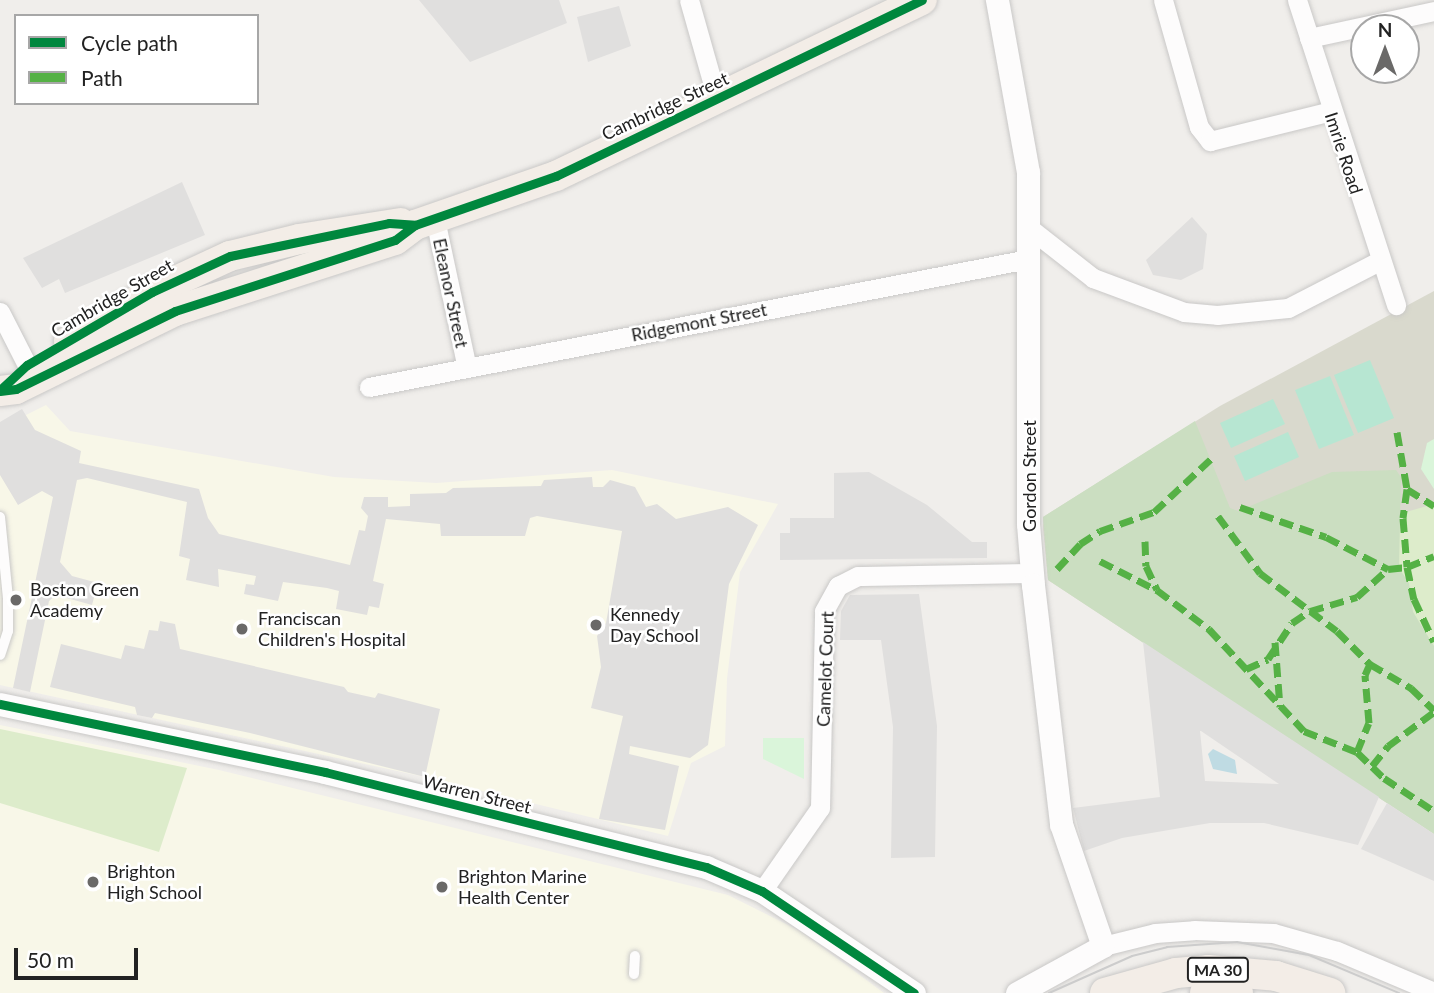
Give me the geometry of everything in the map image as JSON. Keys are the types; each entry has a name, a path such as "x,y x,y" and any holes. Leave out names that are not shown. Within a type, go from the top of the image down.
{"main road":[{"name":"Cambridge Street","path":"0,390 16,389 175,312 395,240 425,222 556,176 922,0"},
{"name":"Cambridge Street","path":"0,390 27,365 152,292 230,256 389,223 425,222"},
{"name":"MA 30","path":"1105,993 1176,973 1208,970 1276,976 1330,993"},
{"name":"MA 30","path":"1205,993 1238,993"}],"street":[{"path":"689,0 717,99"},
{"name":"Gordon Street","path":"997,0 1027,153 1032,573 1061,824 1103,946"},
{"path":"1163,0 1199,127 1210,141 1331,111"},
{"name":"Imrie Road","path":"1297,0 1379,261 1396,305"},
{"path":"1308,38 1434,11"},
{"name":"Eleanor Street","path":"425,222 467,368"},
{"path":"1028,228 1093,278 1184,312 1217,315 1288,308 1379,261"},
{"name":"Ridgemont Street","path":"369,387 1028,259"},
{"path":"0,312 27,365"},
{"name":"Camelot Court","path":"762,891 820,808 824,611 838,586 858,576 1032,573"},
{"name":"Warren Street","path":"0,704 324,772 706,867 762,891 914,993"},
{"path":"1017,993 1103,946 1155,933 1194,930 1273,933 1337,951 1434,992"}],"lane":[{"path":"0,517 8,599 8,631 0,655"},
{"path":"634,974 635,957"}],"shaded area":[{"path":"419,0 559,0 567,23 470,62"},
{"path":"619,6 631,46 588,62 577,17"},
{"path":"182,182 205,235 65,293 59,279 42,288 23,258"},
{"path":"1192,217 1207,234 1203,269 1181,280 1153,275 1146,260"},
{"path":"1434,291 1434,834 1048,580 1043,517 1220,406"},
{"path":"46,405 70,431 334,477 436,483 612,470 778,504 740,572 727,679 725,746 691,763 668,836 425,777 0,685 0,428"},
{"path":"22,409 35,430 81,451 79,463 199,489 208,518 219,534 350,565 359,530 365,531 368,516 361,508 364,497 388,497 388,507 410,506 410,494 446,493 453,488 541,486 544,480 592,477 593,487 603,487 610,480 635,487 646,507 657,504 676,519 728,507 758,525 729,584 708,745 690,758 630,746 629,754 679,766 665,830 599,819 623,716 591,708 601,667 597,636 606,623 622,531 537,516 530,518 525,536 441,536 440,524 386,519 373,581 384,584 379,608 369,606 367,615 336,609 339,591 327,588 283,582 278,601 244,594 246,584 254,585 256,576 218,569 219,587 186,580 190,559 179,556 187,502 87,478 77,480 60,562 72,576 98,583 92,605 56,595 49,601 30,692 13,688 53,497 42,491 18,505 0,475 0,422"},
{"path":"869,472 927,505 972,542 987,542 987,558 780,560 780,533 790,533 790,518 834,518 834,473"},
{"path":"919,594 937,726 935,857 891,858 893,727 881,640 840,640 841,611 850,595"},
{"path":"160,621 175,624 180,649 344,687 348,692 375,698 378,693 440,709 425,777 250,733 155,713 152,718 137,715 135,707 50,687 61,644 121,659 125,645 144,649 149,630 158,631"},
{"path":"1143,642 1379,797 1358,845 1264,823 1210,823 1122,838 1084,851 1073,808 1160,797","holes":["1201,731 1279,784 1205,781"]},
{"name":"Brighton Marine Health Center","path":"0,725 219,770 728,895 800,931 884,993 0,993"},
{"path":"1387,803 1434,834 1434,881 1361,849"}],"green space":[{"path":"1370,360 1394,418 1358,433 1334,375"},
{"path":"1330,376 1354,435 1319,449 1295,390"},
{"path":"1273,399 1285,424 1231,448 1220,423"},
{"path":"1195,421 1230,508 1238,511 1332,472 1396,470 1401,477 1399,568 1409,583 1413,612 1434,646 1434,834 1048,580 1043,517"},
{"path":"1288,432 1299,457 1245,481 1234,456"},
{"path":"1434,439 1434,489 1421,469 1427,443"},
{"path":"1434,504 1432,646 1413,612 1399,568 1397,535 1399,514"},
{"path":"0,729 187,768 159,852 0,803"},
{"path":"763,738 804,738 804,779 763,759"}],"water":[{"path":"1213,749 1235,760 1237,774 1213,769 1208,754"}],"tram line":[{"path":"1049,993 1132,956 1167,947 1237,942 1309,955 1399,993"}],"marked path":[{"path":"1397,432 1407,489 1403,518 1407,567 1414,599 1434,642"},
{"path":"1057,569 1080,544 1100,531 1154,512 1213,457"},
{"path":"1407,489 1434,506"},
{"path":"1240,507 1326,537 1388,569 1407,567 1434,556"},
{"path":"1218,516 1260,573 1337,631 1370,664 1411,688 1434,710"},
{"path":"1145,541 1146,566 1157,590"},
{"path":"1100,561 1157,590 1209,629 1304,731 1357,752 1384,778 1434,811"},
{"path":"1246,669 1268,659 1292,623 1310,611 1357,597 1388,569"},
{"path":"1275,642 1280,707"},
{"path":"1357,752 1369,723 1365,675 1370,664"},
{"path":"1372,766 1388,746 1434,712"}],"cycle path":[{"path":"0,391 16,389 175,311 395,240 415,225 556,176 922,0"},
{"path":"0,390 27,365 152,292 230,256 389,223 415,225"},
{"path":"0,704 325,772 706,867 762,891 914,993"}],"place":[{"name":"Boston Green Academy","path":"16,600"},
{"name":"Kennedy Day School","path":"596,625"},
{"name":"Franciscan Children's Hospital","path":"242,629"},
{"name":"Brighton High School","path":"93,882"},
{"name":"Brighton Marine Health Center","path":"442,887"}]}
